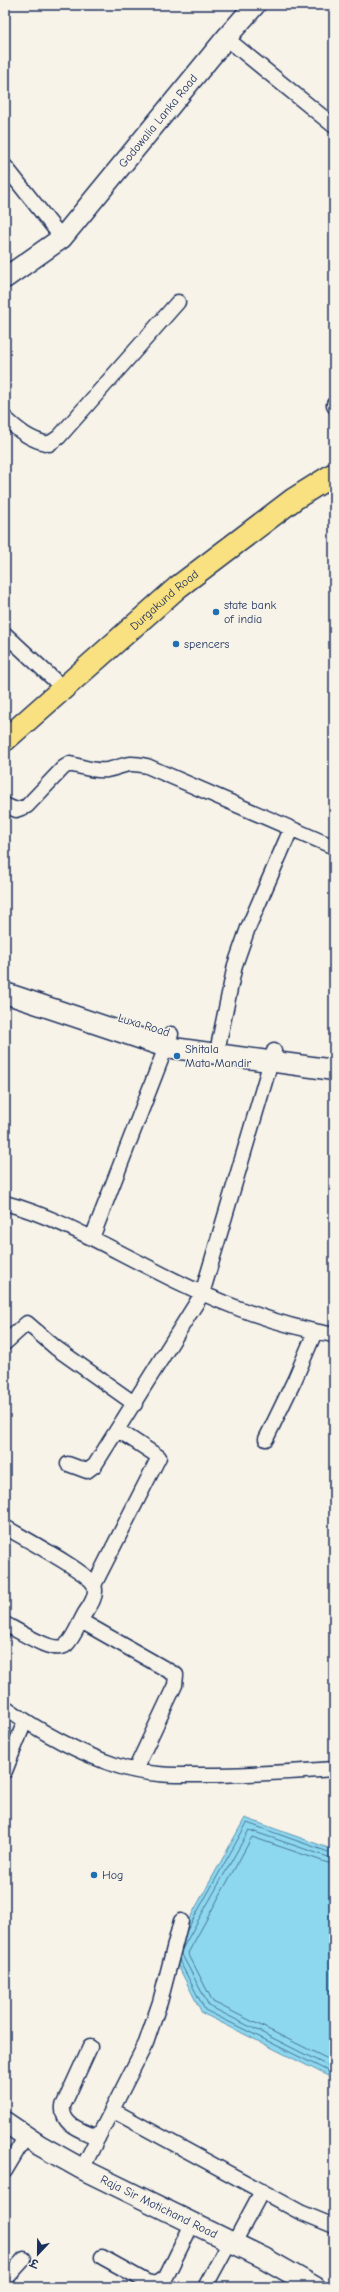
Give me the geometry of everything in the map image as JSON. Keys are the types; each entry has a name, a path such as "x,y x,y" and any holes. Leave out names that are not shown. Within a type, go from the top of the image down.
{"main road":[{"name":"Durgakund Road","path":"5,740 178,587 294,499 334,474"}],"street":[{"name":"Godowalia Lanka Road","path":"5,278 62,238 226,38 255,5"},
{"path":"226,38 334,126"},
{"path":"5,166 62,238"},
{"path":"5,418 22,434 35,441 49,444 59,437 178,302"},
{"path":"5,634 63,688"},
{"path":"5,805 16,810 28,806 62,768 69,764 86,768 107,770 131,762 147,766 334,847"},
{"path":"219,1042 235,965 248,928 291,829"},
{"name":"Luxa Road","path":"5,981 168,1040 219,1042 272,1057 334,1058"},
{"path":"5,993 168,1040 272,1057 334,1070"},
{"path":"92,1238 168,1040"},
{"path":"68,1464 87,1470 95,1465 135,1404 202,1294 272,1057"},
{"path":"5,1203 40,1214 92,1238 202,1294 252,1314 299,1329 334,1335"},
{"path":"5,1343 27,1323 56,1348 135,1404"},
{"path":"266,1439 295,1379 315,1332"},
{"path":"5,1624 48,1646 56,1648 66,1644 81,1621 93,1600 94,1585 159,1457 118,1430"},
{"path":"5,1527 82,1573 94,1585"},
{"path":"81,1621 176,1675 175,1685 135,1770"},
{"path":"5,1707 25,1721 88,1754 119,1766 135,1770 179,1776 334,1770"},
{"path":"5,1771 25,1721"},
{"path":"82,2169 154,2022 181,1921"},
{"path":"90,2047 63,2106 62,2113 64,2119 69,2123 98,2138"},
{"path":"112,2110 300,2212 334,2226"},
{"name":"Raja Sir Motichand Road","path":"5,2122 82,2169 193,2222 315,2287"},
{"path":"5,2171 26,2136"},
{"path":"205,2287 262,2191"},
{"path":"102,2256 147,2282 157,2284 166,2277 193,2222"},
{"path":"5,2280 24,2259"}],"water":[{"path":"245,1818 334,1850 334,2079 202,2013 171,1952"}],"place":[{"name":"state bank of india","path":"216,612"},
{"name":"spencers","path":"176,644"},
{"name":"Shitala Mata Mandir","path":"177,1056"},
{"name":"Hog","path":"94,1875"}]}
